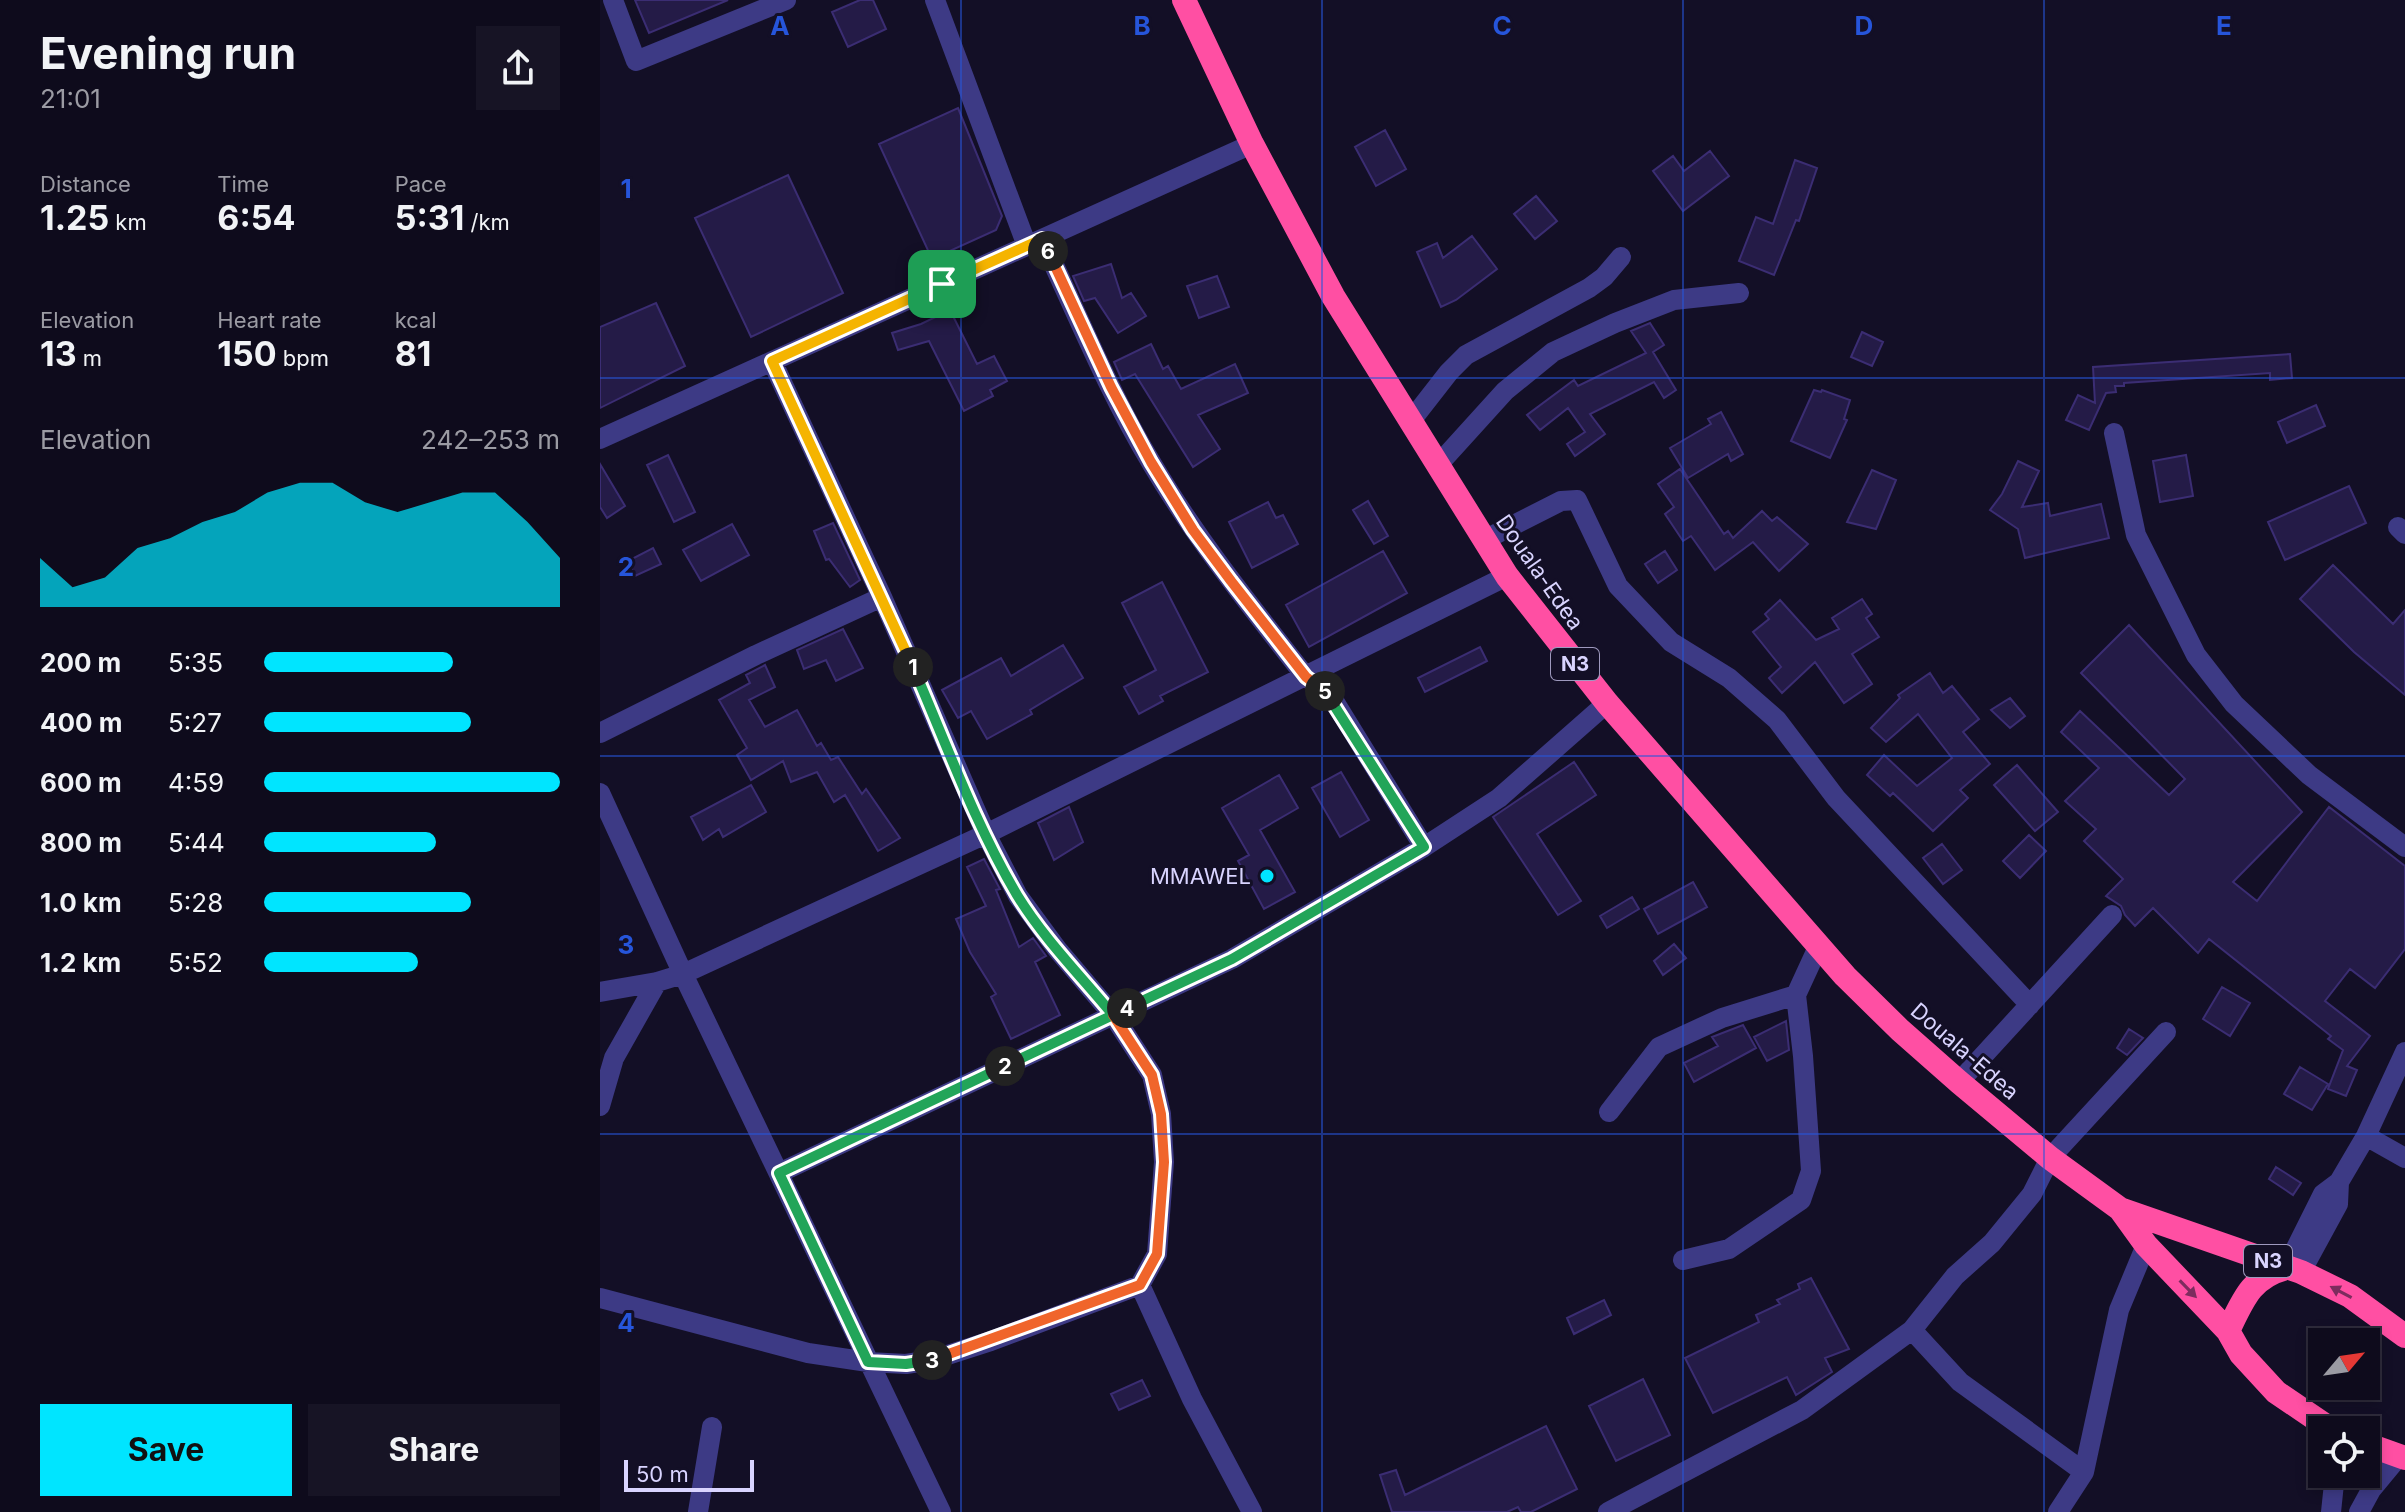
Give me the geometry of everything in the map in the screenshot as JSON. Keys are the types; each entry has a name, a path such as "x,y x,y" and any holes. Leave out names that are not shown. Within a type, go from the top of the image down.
{"highway":[{"name":"Douala-Edea","path":"1184,0 1252,144 1333,296 1507,576 1607,703 1819,945 1900,1030 1959,1082 2050,1158 2120,1209 2294,1270 2350,1296 2405,1336"},
{"name":"Douala-Edea","path":"2120,1209 2146,1245 2228,1331 2241,1354 2276,1392 2311,1416"},
{"path":"2228,1331 2246,1295 2257,1282 2270,1272 2294,1270"},
{"path":"2380,1449 2403,1456"}],"street":[{"path":"613,0 636,61 786,0"},
{"path":"935,0 1035,242 1151,462 1221,569 1306,677 1323,688 1334,701 1424,847"},
{"path":"600,439 1252,144"},
{"path":"1410,422 1466,355 1589,288 1604,277 1621,257"},
{"path":"1437,466 1505,391 1553,352 1674,300 1739,293"},
{"path":"600,1298 763,1343 868,1362 906,1364 932,1360 1140,1285 1157,1254 1164,1162 1161,1114 1152,1075 1113,1015 1057,949 1018,896 986,834 882,597 772,361"},
{"path":"2114,433 2136,535 2196,655 2234,704 2309,775 2405,847"},
{"path":"1484,540 1561,501 1577,500 1618,586 1671,642 1729,678 1777,720 1836,798 2030,1005"},
{"path":"600,992 683,974 986,834 1507,576"},
{"path":"600,733 756,655 882,597"},
{"path":"779,1173 1232,959 1424,847 1499,798 1607,703"},
{"path":"600,793 683,974 941,1512"},
{"path":"1959,1082 2112,915"},
{"path":"1683,1260 1729,1249 1801,1200 1811,1171 1796,995 1819,945"},
{"path":"600,1106 614,1058 657,982"},
{"path":"1609,1112 1659,1047 1722,1018 1796,995"},
{"path":"1608,1512 1802,1410 1912,1330 1955,1276 1992,1243 2032,1194 2050,1158 2166,1032"},
{"path":"2294,1270 2323,1194 2339,1182 2366,1136 2405,1052"},
{"path":"2366,1136 2405,1158"},
{"path":"2058,1512 2084,1472 2119,1310 2146,1245"},
{"path":"1140,1285 1192,1399 1252,1512"},
{"path":"1912,1330 1960,1382 2084,1472"},
{"path":"698,1512 712,1427"},
{"path":"2359,1512 2371,1490 2403,1456"},
{"path":"2331,1512 2334,1488"}],"building":[{"path":"635,0 728,0 649,33"},
{"path":"860,0 873,0 886,29 848,47 832,12"},
{"path":"958,108 1002,216 996,230 932,259 879,144"},
{"path":"1385,130 1406,169 1376,186 1355,147"},
{"path":"1710,151 1729,176 1683,211 1653,171 1673,156 1684,171"},
{"path":"1795,160 1817,168 1799,221 1796,220 1774,275 1739,261 1756,217 1773,224"},
{"path":"788,175 843,293 751,337 695,218"},
{"path":"1536,196 1557,221 1535,239 1514,214"},
{"path":"1472,236 1497,269 1456,300 1441,307 1417,252 1437,243 1443,258"},
{"path":"1111,264 1122,298 1131,293 1146,316 1118,333 1095,298 1084,301 1073,276"},
{"path":"1217,276 1229,307 1199,318 1187,286"},
{"path":"656,303 685,366 600,408 600,327"},
{"path":"950,310 977,364 994,356 1007,381 990,390 993,396 964,411 929,341 898,350 892,333"},
{"path":"1650,323 1664,345 1653,352 1676,390 1664,398 1654,382 1590,414 1605,434 1575,456 1567,444 1585,432 1568,408 1540,430 1527,415 1574,380 1578,386 1646,353 1631,331"},
{"path":"1862,332 1883,342 1872,366 1851,357"},
{"path":"1151,344 1163,369 1168,366 1181,389 1235,364 1248,393 1198,415 1220,449 1193,467 1135,374 1122,380 1114,362"},
{"path":"2290,354 2292,378 2270,380 2270,373 2124,383 2124,386 2115,386 2116,392 2106,393 2089,430 2066,420 2078,395 2095,403 2093,367"},
{"path":"1814,390 1850,400 1844,419 1847,420 1830,458 1791,441"},
{"path":"2316,405 2325,426 2287,443 2278,422"},
{"path":"1721,412 1743,454 1731,461 1728,454 1688,478 1670,448 1711,424 1708,419"},
{"path":"668,455 695,512 674,522 647,465"},
{"path":"2186,455 2193,496 2160,502 2153,461"},
{"path":"2018,461 2039,471 2022,507 2048,503 2050,516 2101,504 2109,538 2025,558 2018,529 1990,510 2002,494"},
{"path":"600,464 625,506 607,518 600,507"},
{"path":"1680,469 1724,534 1728,531 1733,538 1762,511 1772,521 1777,517 1808,544 1779,571 1753,542 1715,570 1691,536 1683,541 1665,514 1674,507 1658,484"},
{"path":"1872,470 1896,480 1876,529 1847,522"},
{"path":"2349,486 2366,523 2285,560 2268,522"},
{"path":"1368,501 1388,536 1374,544 1353,510"},
{"path":"1268,502 1276,518 1283,515 1298,544 1252,568 1229,522"},
{"path":"833,523 860,580 850,587 829,559 826,560 814,531"},
{"path":"732,524 749,555 701,581 683,550"},
{"path":"653,548 661,564 635,576 628,561"},
{"path":"1383,551 1407,593 1309,647 1286,605"},
{"path":"1665,551 1677,570 1658,583 1645,564"},
{"path":"2333,565 2393,624 2405,610 2405,695 2354,652 2300,599"},
{"path":"1162,582 1208,672 1160,696 1163,701 1139,714 1124,687 1156,670 1122,603"},
{"path":"1862,599 1872,614 1866,618 1879,637 1852,654 1872,684 1844,703 1815,662 1782,693 1769,678 1781,667 1753,632 1769,619 1765,614 1780,600 1816,640 1839,629 1832,618"},
{"path":"2129,625 2302,812 2233,882 2257,901 2329,807 2405,866 2405,949 2375,988 2350,969 2325,1001 2370,1036 2347,1066 2357,1070 2346,1096 2328,1089 2343,1050 2328,1039 2331,1036 2209,939 2198,953 2153,908 2135,926 2121,906 2106,896 2123,879 2084,841 2096,829 2065,801 2099,768 2061,732 2080,711 2169,795 2185,779 2081,673"},
{"path":"843,629 863,668 836,681 826,660 804,669 797,650"},
{"path":"1063,645 1083,678 1030,710 1032,714 987,739 971,711 958,718 942,690 1001,658 1011,676"},
{"path":"1480,647 1487,661 1425,692 1418,678"},
{"path":"765,665 775,687 749,700 765,727 797,710 817,746 821,743 831,760 838,757 862,794 866,789 900,838 878,851 845,795 834,802 817,772 791,782 783,761 751,780 737,755 747,748 719,700 750,683 746,675"},
{"path":"1930,673 1943,693 1952,686 1979,719 1963,732 1990,764 1960,790 1968,798 1933,831 1893,793 1890,796 1867,775 1884,755 1917,786 1952,758 1918,714 1886,742 1871,728 1900,698 1898,695"},
{"path":"2010,698 2025,716 2010,728 1991,710"},
{"path":"1574,762 1596,795 1537,834 1581,901 1558,915 1493,817"},
{"path":"2017,765 2058,812 2035,831 1994,785"},
{"path":"1341,772 1369,820 1340,837 1312,788"},
{"path":"1279,775 1298,808 1260,830 1295,892 1264,909 1238,861 1249,855 1222,808"},
{"path":"751,785 766,812 723,837 719,829 703,840 691,817"},
{"path":"1069,807 1083,842 1054,860 1038,823"},
{"path":"2029,835 2046,851 2020,878 2003,861"},
{"path":"1942,844 1962,870 1943,884 1923,858"},
{"path":"984,859 1000,889 996,890 1019,947 1033,938 1046,956 1035,962 1060,1015 1011,1039 991,997 996,994 970,952 956,919 986,906 967,867"},
{"path":"1693,882 1707,907 1658,934 1644,909"},
{"path":"1632,897 1639,909 1607,928 1600,916"},
{"path":"1674,944 1686,958 1663,975 1654,961"},
{"path":"2222,987 2250,1003 2230,1036 2203,1019"},
{"path":"1786,1021 1789,1050 1767,1061 1754,1037"},
{"path":"1743,1025 1756,1048 1694,1082 1684,1063 1718,1046 1712,1037"},
{"path":"2129,1029 2143,1038 2127,1055 2117,1048"},
{"path":"2300,1067 2328,1084 2312,1110 2284,1094"},
{"path":"2276,1167 2301,1183 2293,1195 2269,1179"},
{"path":"1811,1278 1849,1349 1825,1358 1832,1372 1796,1395 1787,1377 1713,1413 1685,1358 1759,1322 1756,1315 1780,1304 1777,1300 1800,1289 1798,1284"},
{"path":"1604,1300 1611,1315 1574,1334 1567,1318"},
{"path":"1643,1379 1670,1435 1616,1461 1589,1406"},
{"path":"1142,1380 1150,1396 1119,1410 1111,1394"},
{"path":"1546,1426 1577,1489 1531,1512 1521,1512 1518,1507 1507,1512 1392,1512 1380,1475 1396,1470 1405,1495"}],"place":[{"name":"MMAWEL","path":"1267,876"}],"route":[{"path":"942,284 772,361 882,597 986,834 1018,896 1057,949 1113,1015 779,1173 868,1362 906,1364 932,1360 991,1341 1140,1285 1157,1254 1164,1162 1161,1114 1152,1075 1113,1015 1232,959 1424,847 1334,701 1323,688 1306,677 1193,530 1151,462 1111,387 1042,239 942,284"}]}
